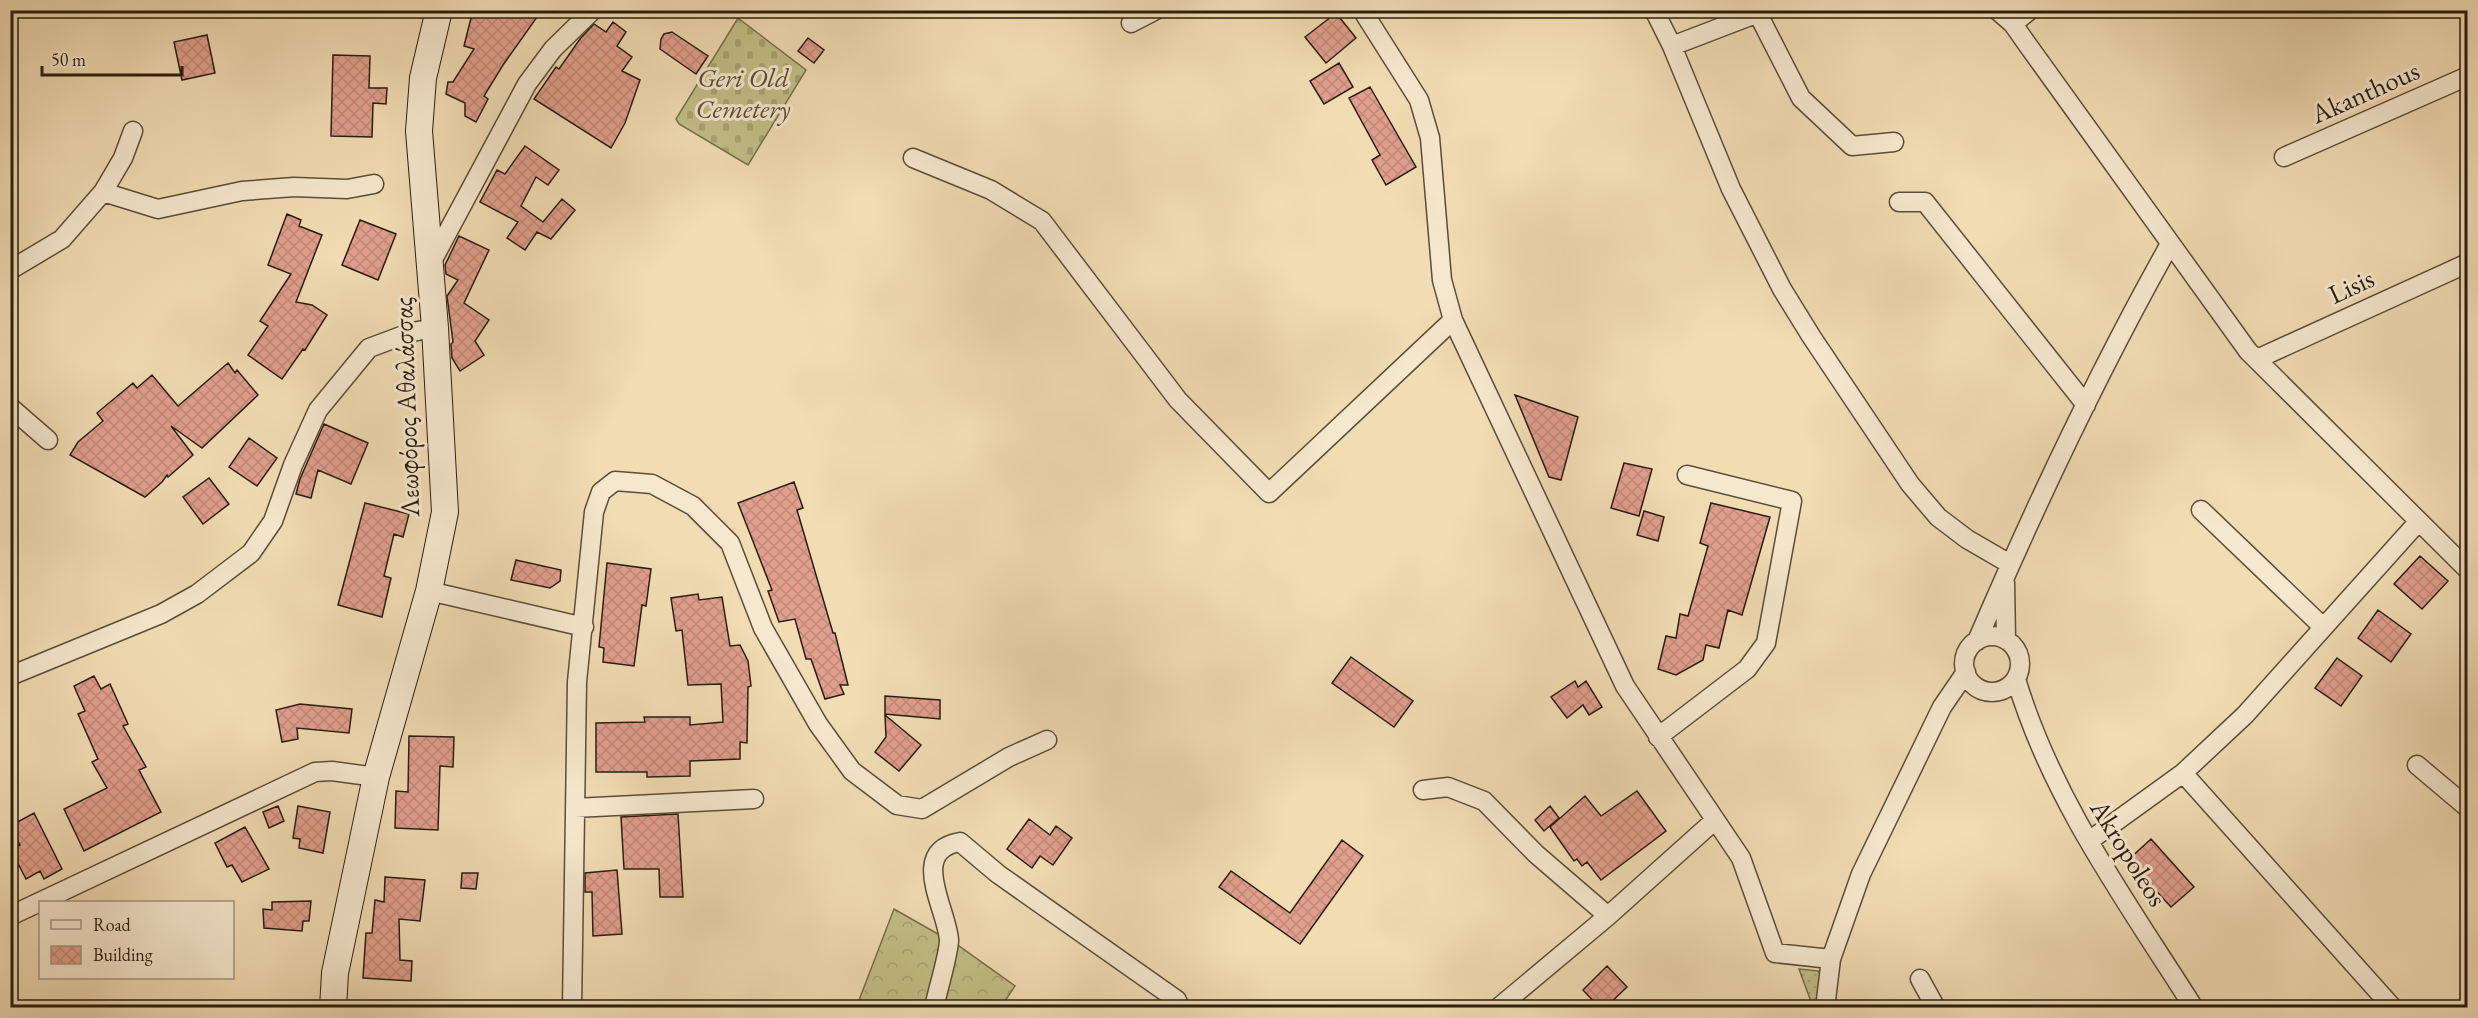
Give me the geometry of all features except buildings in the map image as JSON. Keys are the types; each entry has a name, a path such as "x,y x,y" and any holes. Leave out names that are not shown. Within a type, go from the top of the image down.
{"main road":[{"name":"Λεωφόρος Αθαλάσσας","path":"333,1007 336,973 376,777 429,591 445,512 435,328 419,130 423,78 439,10"}],"street":[{"path":"430,265 527,84 553,49 593,10"},
{"path":"1131,24 1156,10"},
{"path":"1362,10 1419,100 1430,138 1442,280 1453,320 1625,687 1741,858 1775,952 1831,958"},
{"path":"1654,10 1672,46 1731,189 1782,289 1817,346 1910,484 1938,517 2008,569"},
{"path":"1997,10 2013,24 2170,244 2257,359 2468,570"},
{"path":"2013,24 2030,10"},
{"path":"1672,46 1762,12 1800,98 1852,146 1894,142"},
{"name":"Akanthous","path":"2284,158 2468,76"},
{"path":"10,270 62,239 104,192 123,158 133,131"},
{"path":"913,158 991,190 1042,221 1178,400 1269,493 1453,320"},
{"path":"104,192 158,209 242,191 294,187 347,189 374,184"},
{"path":"1899,201 1925,202 2086,405"},
{"path":"1825,1008 1831,958 1860,874 1942,707 1966,672 1966,655 1977,641 2008,569 2132,312 2170,244"},
{"name":"Lisis","path":"2257,359 2468,262"},
{"path":"10,676 161,614 197,594 251,553 273,521 293,465 318,410 369,348 412,332 435,328"},
{"path":"10,407 48,440"},
{"path":"1658,737 1747,669 1766,642 1792,501 1687,475"},
{"path":"572,1008 577,682 594,512 601,492 615,481 652,484 693,506 730,543 764,628 818,724 852,771 897,805 922,809 1009,757 1047,740"},
{"path":"2201,510 2322,626"},
{"path":"2089,841 2183,773 2245,715 2322,626 2419,521"},
{"path":"2006,640 2008,569"},
{"path":"429,591 584,627"},
{"path":"1977,641 1994,636 2006,640 2017,651 2020,660 2016,679 2029,721"},
{"path":"1966,672 1976,686 1993,690 2029,721"},
{"path":"1942,707 1993,690 2016,679"},
{"name":"Akropoleos","path":"2029,721 2058,787 2089,841 2194,1008"},
{"path":"2417,765 2468,808"},
{"path":"42,901 315,772 332,771 376,777"},
{"path":"2183,773 2393,1008"},
{"path":"1422,790 1448,787 1484,801 1536,854 1608,916"},
{"path":"575,808 754,799"},
{"path":"1499,1007 1608,916 1714,820"},
{"path":"934,1008 949,940 932,873 937,854 948,844 960,842 998,874 1175,1005"},
{"path":"10,916 39,902"},
{"path":"1920,979 1936,1008"},
{"path":"333,1007 344,1008"}],"green space":[{"name":"Geri Old Cemetery","path":"738,18 806,70 748,165 679,124 676,119"},
{"path":"894,909 959,946 1015,986 1001,1007 856,1008"},
{"path":"1799,969 1818,971 1823,977 1820,1007 1813,1007"}]}
